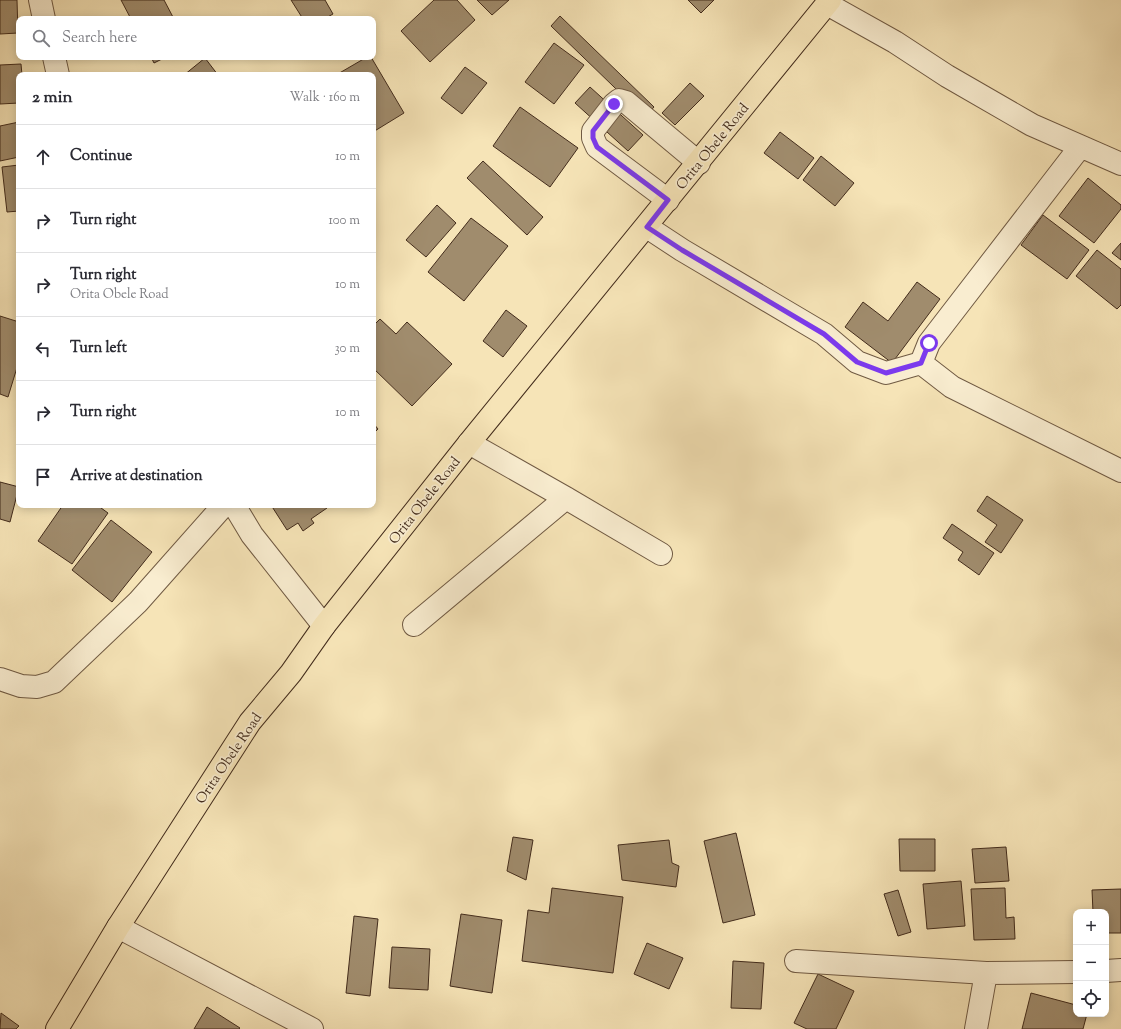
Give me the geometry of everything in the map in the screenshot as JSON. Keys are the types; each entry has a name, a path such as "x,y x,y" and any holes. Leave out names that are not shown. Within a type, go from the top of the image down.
{"main road":[{"name":"Orita Obele Road","path":"57,1029 118,928 250,722 291,672 324,626 469,443 647,227 829,2"}],"street":[{"path":"40,0 43,16"},
{"path":"829,2 947,76 1019,118 1080,147 1121,164"},
{"path":"55,60 57,72"},
{"path":"668,200 597,147 593,138 593,131 614,104 619,100 626,102 698,163"},
{"path":"921,363 929,343 1080,147"},
{"path":"647,227 682,250 824,334 857,362 886,373 921,363"},
{"path":"921,363 952,387 1121,471"},
{"path":"469,443 661,554"},
{"path":"414,625 566,498"},
{"path":"0,678 21,686 37,687 54,682 138,602 221,508"},
{"path":"236,508 252,535 324,626"},
{"path":"118,928 312,1029"},
{"path":"796,961 986,973 1073,972"},
{"path":"1109,971 1121,970"},
{"path":"976,1029 986,973"}],"building":[{"path":"0,0 17,0 16,33 0,34"},
{"path":"121,0 164,0 172,16 129,16"},
{"path":"291,0 325,0 333,14 329,16 301,16"},
{"path":"434,0 457,0 475,20 430,62 401,31"},
{"path":"477,0 509,0 492,15"},
{"path":"688,0 714,0 701,13"},
{"path":"560,16 654,107 645,117 551,26"},
{"path":"554,43 584,65 554,104 525,82"},
{"path":"152,60 160,60 154,63"},
{"path":"203,60 207,60 216,72 188,72"},
{"path":"362,60 373,60 404,113 376,130 376,72 341,72"},
{"path":"21,64 22,72 16,72 16,103 0,104 0,65"},
{"path":"465,67 487,83 462,114 441,98"},
{"path":"690,83 704,96 675,125 662,113"},
{"path":"590,87 643,135 628,151 575,103"},
{"path":"520,107 578,148 550,187 493,146"},
{"path":"16,123 16,158 0,161 0,126"},
{"path":"780,132 814,158 798,179 764,153"},
{"path":"821,156 854,183 835,206 803,180"},
{"path":"483,161 543,217 527,235 467,178"},
{"path":"16,165 16,211 7,212 2,167"},
{"path":"1088,178 1121,205 1121,209 1094,243 1059,216"},
{"path":"437,205 456,223 426,257 406,240"},
{"path":"1043,215 1089,250 1067,279 1021,245"},
{"path":"471,218 508,246 464,301 428,272"},
{"path":"1121,243 1121,260 1112,253"},
{"path":"1097,250 1121,269 1121,305 1117,309 1076,276"},
{"path":"917,282 940,299 892,363 845,327 863,302 888,321"},
{"path":"506,310 527,326 503,357 483,341"},
{"path":"0,316 16,321 16,371 8,397 0,394"},
{"path":"380,319 396,334 407,322 452,364 412,406 376,371 376,323"},
{"path":"0,482 16,486 16,499 10,522 0,519"},
{"path":"987,496 1023,520 1001,553 985,542 997,525 977,511"},
{"path":"61,508 101,508 108,513 72,564 38,541"},
{"path":"273,508 327,508 311,519 314,523 303,531 298,523 287,530"},
{"path":"111,520 152,552 112,602 72,570"},
{"path":"952,524 994,553 979,575 958,560 963,552 943,538"},
{"path":"736,833 755,915 723,923 704,841"},
{"path":"513,837 533,840 526,880 507,871"},
{"path":"899,839 935,839 935,871 900,871"},
{"path":"669,840 672,863 679,866 676,887 622,880 618,845"},
{"path":"1006,847 1009,881 975,883 972,849"},
{"path":"961,881 965,926 927,929 923,884"},
{"path":"552,888 623,897 613,973 522,961 528,910 549,913"},
{"path":"1005,888 1006,918 1014,917 1015,939 974,940 971,889"},
{"path":"1121,889 1121,933 1109,933 1109,909 1093,909 1092,890"},
{"path":"898,890 911,932 898,936 884,894"},
{"path":"461,914 502,920 492,993 450,986"},
{"path":"354,916 378,919 370,996 346,993"},
{"path":"647,943 683,958 669,989 634,974"},
{"path":"392,947 430,949 428,990 389,988"},
{"path":"733,961 764,963 761,1009 731,1008"},
{"path":"818,974 854,991 836,1029 807,1029 794,1023"},
{"path":"1031,993 1073,1004 1073,1017 1086,1017 1083,1029 1022,1029"},
{"path":"207,1007 240,1028 194,1029"},
{"path":"1,1013 19,1026 16,1029 0,1029"}],"route":[{"path":"614,104 593,131 593,138 597,147 668,200 647,227 682,250 824,334 857,362 886,373 921,363 929,343"}]}
